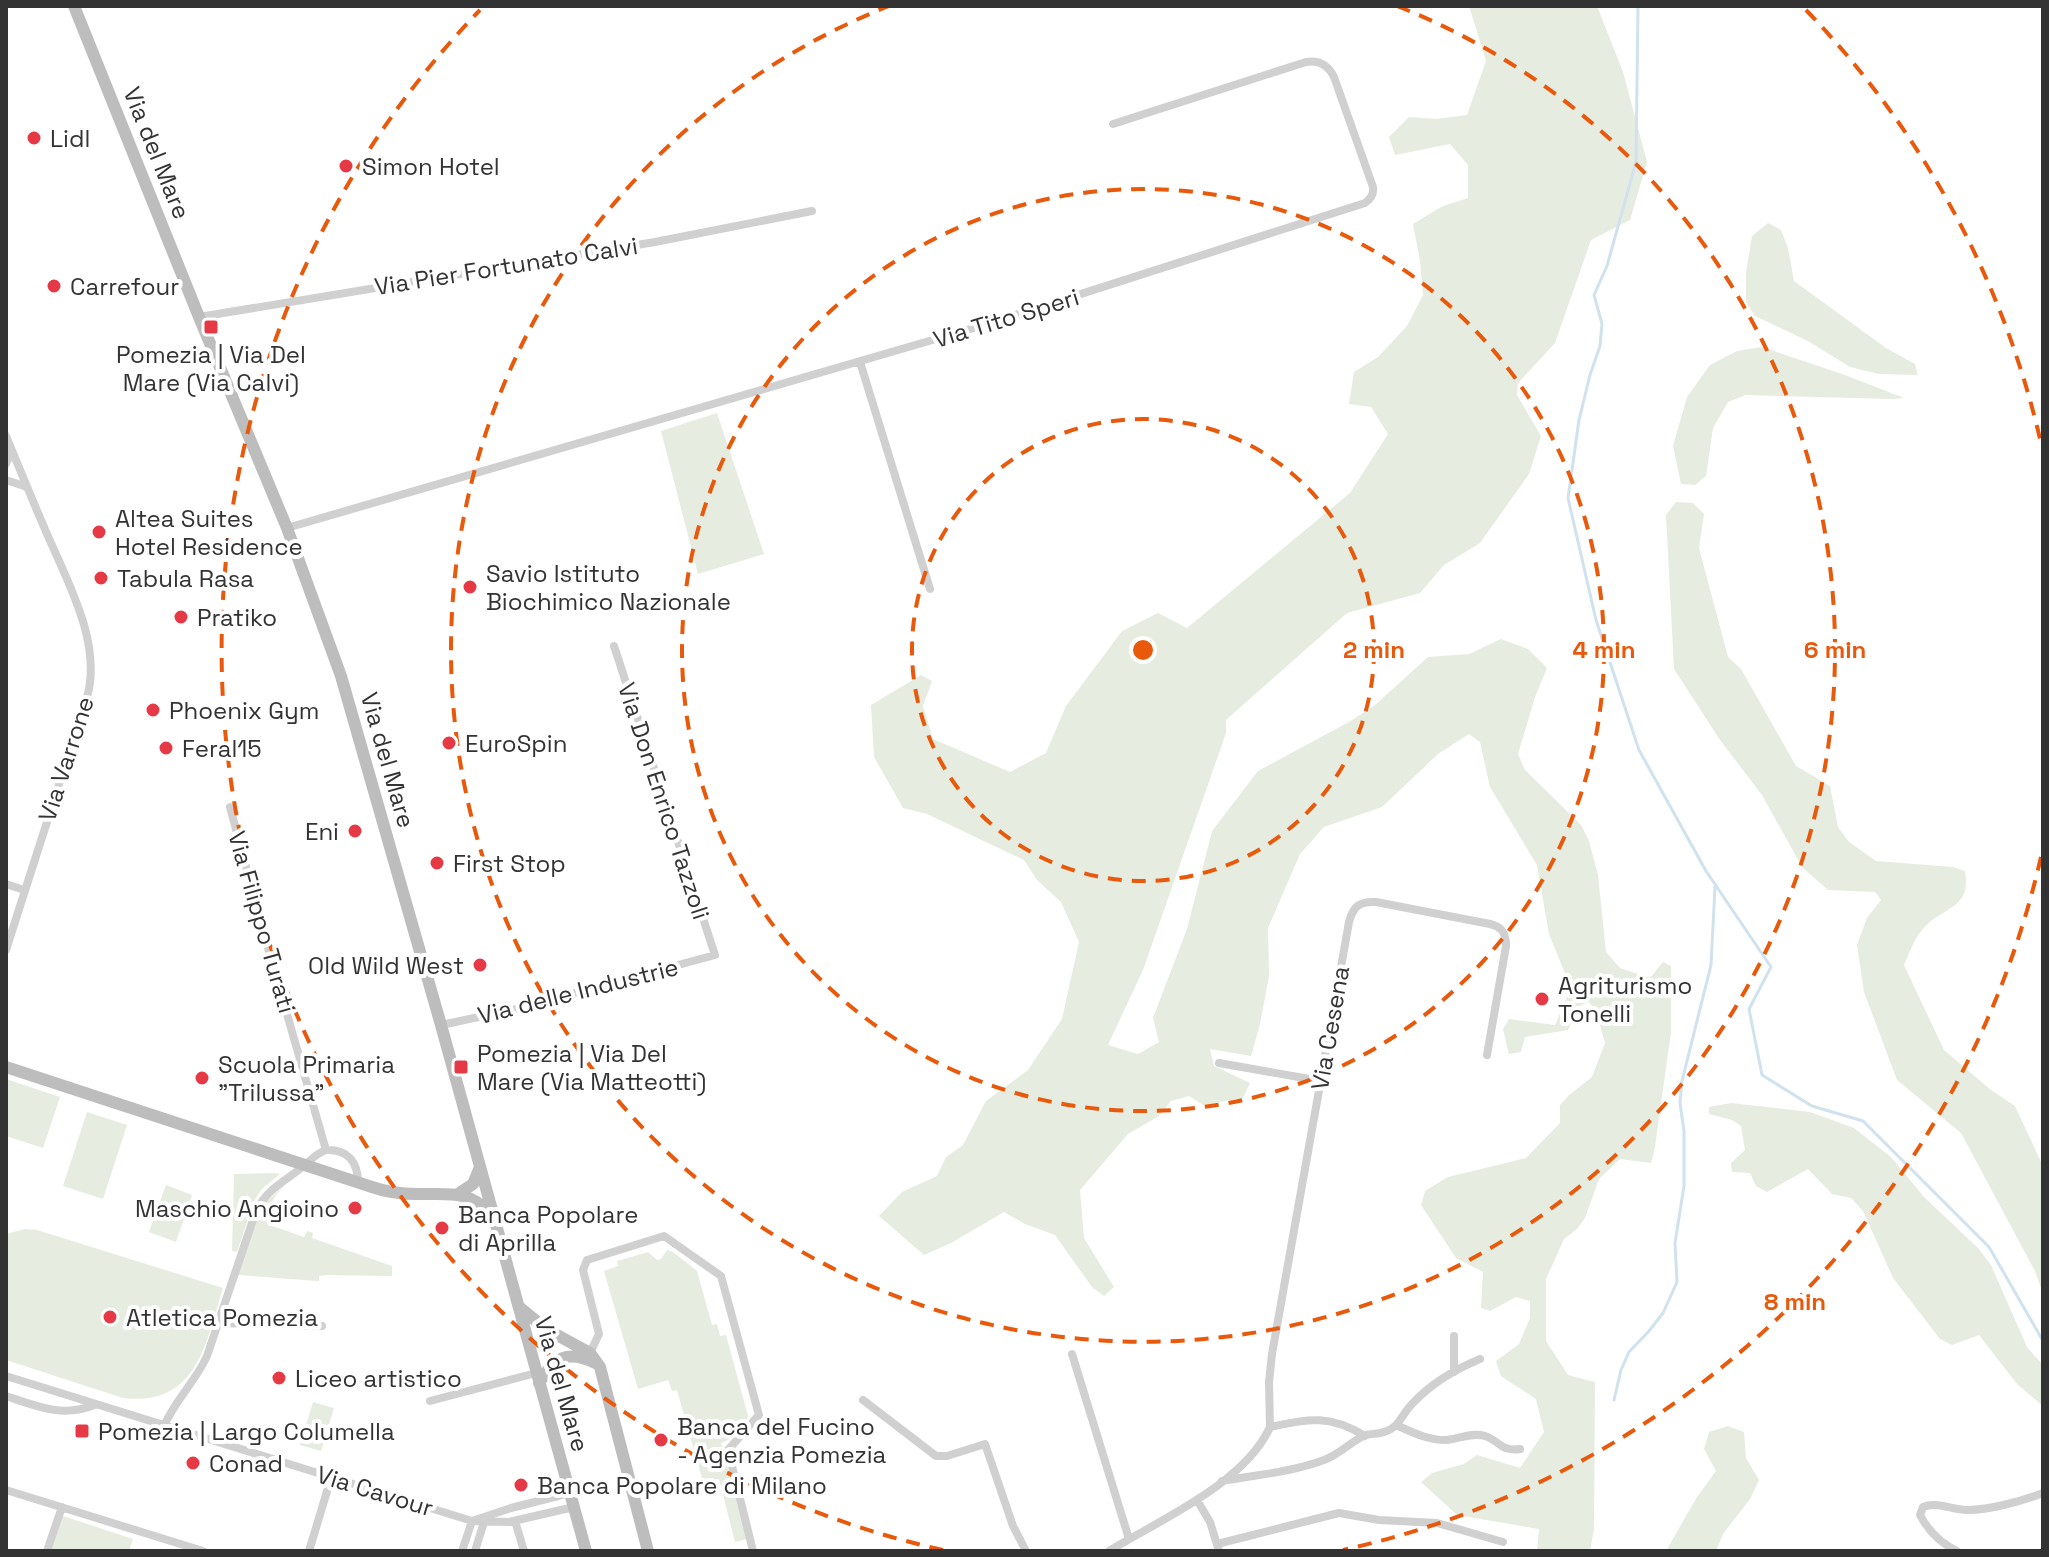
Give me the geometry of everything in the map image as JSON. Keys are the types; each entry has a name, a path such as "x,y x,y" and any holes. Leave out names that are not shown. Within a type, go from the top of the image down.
{"main road":[{"name":"Via del Mare","path":"74,6 287,528 326,634 441,1025 586,1551"},
{"path":"6,1067 385,1191 458,1194 475,1201 492,1215"},
{"path":"458,1194 473,1184 480,1167"},
{"path":"517,1305 546,1329 590,1353 598,1364 648,1551"},
{"path":"524,1327 546,1329"},
{"path":"530,1350 536,1337 546,1329"},
{"path":"538,1378 559,1359 579,1357 598,1364"}],"street":[{"name":"Via Tito Speri","path":"287,528 1030,311 1367,202 1373,193 1332,73 1315,61 1113,124"},
{"name":"Via Pier Fortunato Calvi","path":"199,317 655,242 812,211"},
{"path":"860,362 930,589"},
{"path":"6,464 9,457 7,439"},
{"name":"Via Varrone","path":"6,950 91,674 90,649 84,625 7,439"},
{"path":"6,480 27,487"},
{"name":"Via Don Enrico Tazzoli","path":"614,646 715,955"},
{"name":"Via Filippo Turati","path":"230,807 326,1150"},
{"path":"6,884 24,890"},
{"name":"Via Cesena","path":"1270,1427 1272,1354 1354,908 1376,902 1490,924 1503,932 1506,949 1487,1055"},
{"name":"Via delle Industrie","path":"441,1025 512,1010 715,955"},
{"path":"1219,1063 1321,1081"},
{"path":"164,1426 174,1405 202,1368 258,1206 272,1189 326,1150 341,1151 349,1156 357,1169 358,1183"},
{"path":"590,1353 599,1334 583,1270 587,1260 664,1236 721,1276 759,1415 728,1450 753,1551"},
{"path":"218,1323 322,1326"},
{"path":"1454,1336 1454,1372"},
{"path":"1072,1354 1129,1539"},
{"path":"1222,1481 1324,1460 1365,1436 1381,1433 1396,1425 1417,1399 1454,1372 1480,1359"},
{"name":"Via Cavour","path":"6,1376 472,1521 503,1523 574,1507"},
{"path":"430,1401 538,1378"},
{"path":"6,1396 62,1412 94,1404"},
{"path":"863,1400 936,1456 951,1455 985,1444 1013,1526 1026,1551"},
{"path":"1109,1551 1197,1500 1222,1481 1259,1445 1270,1427 1323,1420 1345,1424 1365,1436"},
{"path":"1396,1425 1434,1439 1482,1435 1507,1450 1520,1449"},
{"path":"309,1551 331,1478"},
{"path":"6,1490 203,1551"},
{"path":"462,1551 472,1521 570,1493"},
{"path":"1957,1551 1939,1541 1927,1528 1919,1513 1924,1506 1931,1504 1974,1509 2043,1493"},
{"path":"1197,1500 1207,1516 1218,1548 1339,1513 1379,1520 1437,1523 1503,1542"},
{"path":"47,1551 62,1507"},
{"path":"515,1521 524,1551"},
{"path":"475,1551 484,1522"}],"shaded area":[{"path":"1469,6 1597,6 1623,72 1647,162 1630,220 1591,240 1555,343 1518,383 1517,395 1541,436 1529,474 1480,543 1444,565 1420,593 1347,613 1226,720 1226,733 1143,970 1108,1045 1138,1054 1159,1042 1153,1018 1187,929 1212,831 1258,771 1374,706 1428,657 1469,654 1501,639 1528,649 1547,668 1518,754 1525,770 1581,825 1589,841 1598,875 1606,952 1620,968 1650,978 1663,962 1671,966 1671,1032 1651,1163 1620,1159 1599,1179 1585,1218 1564,1239 1546,1279 1546,1341 1568,1375 1595,1382 1594,1529 1590,1551 1537,1551 1539,1529 1457,1515 1421,1482 1432,1473 1464,1464 1477,1455 1520,1468 1544,1432 1536,1399 1501,1376 1496,1361 1519,1344 1530,1318 1530,1301 1516,1297 1490,1311 1481,1308 1483,1272 1456,1258 1421,1205 1425,1191 1448,1177 1526,1158 1560,1123 1560,1105 1592,1077 1605,1043 1596,1011 1589,1002 1579,1006 1568,1030 1525,1037 1521,1052 1509,1054 1503,1029 1509,1019 1555,1025 1571,988 1549,934 1537,865 1490,787 1480,742 1469,734 1438,754 1382,807 1324,827 1300,854 1268,928 1269,976 1251,1056 1210,1049 1214,1066 1250,1083 1243,1098 1203,1105 1189,1096 1171,1101 1159,1116 1128,1134 1080,1190 1084,1238 1114,1287 1104,1296 1092,1287 1055,1235 1004,1212 924,1255 879,1216 902,1192 937,1176 946,1157 963,1145 986,1101 1028,1070 1062,1019 1079,942 1061,902 1037,880 1024,860 927,814 903,808 874,757 871,705 921,675 932,681 923,706 933,739 1010,772 1046,753 1066,706 1122,631 1158,613 1187,628 1350,493 1388,434 1371,407 1349,404 1354,372 1378,357 1407,326 1423,295 1413,224 1443,206 1468,198 1468,165 1450,144 1395,155 1389,137 1409,117 1437,119 1467,115 1486,61"},
{"path":"1768,223 1781,230 1794,281 1886,348 1915,364 1918,375 1879,374 1850,367 1808,341 1755,316 1746,302 1746,273 1752,236"},
{"path":"1762,347 1904,398 1746,395 1728,402 1713,428 1706,476 1695,485 1681,484 1673,446 1687,397 1710,365 1737,351"},
{"path":"717,413 764,554 698,574 661,431"},
{"path":"1676,502 1693,503 1704,514 1699,548 1728,657 1741,669 1796,766 1830,786 1838,827 1849,842 1876,861 1953,867 1965,871 1964,894 1922,930 1904,965 1944,1050 2015,1106 2043,1166 2043,1294 2035,1271 1961,1133 1897,1080 1864,992 1857,945 1867,918 1881,900 1875,892 1828,890 1802,867 1762,795 1720,740 1674,669 1666,515"},
{"path":"6,1079 60,1097 43,1148 6,1136"},
{"path":"1731,1103 1810,1112 1854,1128 1891,1157 1924,1197 1978,1248 1991,1265 2027,1347 2043,1365 2043,1406 2017,1384 1979,1335 1952,1345 1940,1339 1893,1278 1863,1211 1851,1198 1832,1194 1808,1169 1767,1192 1756,1186 1750,1173 1732,1172 1731,1163 1745,1150 1741,1126 1732,1120 1709,1114 1709,1107"},
{"path":"87,1112 127,1125 103,1199 63,1186"},
{"path":"234,1174 280,1174 255,1199 237,1252 232,1251"},
{"path":"286,1184 265,1215 272,1219 270,1225 304,1237 307,1231 313,1233 312,1238 392,1266 392,1276 326,1275 319,1276 317,1281 238,1275 261,1206"},
{"path":"166,1185 192,1195 176,1242 149,1232"},
{"name":"Atletica Pomezia","path":"25,1229 37,1230 223,1288 203,1349 183,1382 167,1392 148,1398 123,1398 6,1360 6,1234"},
{"path":"667,1250 697,1271 712,1325 717,1324 720,1336 726,1335 748,1416 738,1433 721,1443 747,1539 735,1542 719,1479 703,1482 677,1390 672,1391 668,1380 638,1389 604,1271 618,1266 617,1261 648,1252 657,1260 661,1259"},
{"path":"313,1402 334,1408 321,1451 300,1445"},
{"path":"1728,1426 1744,1432 1746,1458 1759,1480 1750,1499 1723,1534 1716,1551 1666,1551 1716,1471 1704,1449 1709,1432"},
{"path":"63,1516 133,1539 129,1551 51,1551"}],"waterway":[{"path":"1638,6 1636,162 1607,266 1594,295 1602,324 1600,346 1579,420 1568,498 1596,620 1639,750 1706,871 1771,967 1749,1009 1762,1075 1812,1106 1863,1121 1989,1247 2043,1341"},
{"path":"1614,1400 1629,1352 1663,1313 1677,1282 1675,1243 1684,1186 1684,1131 1680,1103 1682,1081 1711,965 1715,887"}],"place":[{"name":"Lidl","path":"34,138"},
{"name":"Simon Hotel","path":"346,166"},
{"name":"Carrefour","path":"54,286"},
{"name":"Pomezia | Via Del Mare (Via Calvi)","path":"211,327"},
{"name":"Altea Suites Hotel Residence","path":"99,532"},
{"name":"Tabula Rasa","path":"101,578"},
{"name":"Savio Istituto Biochimico Nazionale","path":"470,587"},
{"name":"Pratiko","path":"181,617"},
{"name":"Phoenix Gym","path":"153,710"},
{"name":"EuroSpin","path":"449,743"},
{"name":"Feral15","path":"166,748"},
{"name":"Eni","path":"355,831"},
{"name":"First Stop","path":"437,863"},
{"name":"Old Wild West","path":"480,965"},
{"name":"Agriturismo Tonelli","path":"1542,999"},
{"name":"Pomezia | Via Del Mare (Via Matteotti)","path":"461,1067"},
{"name":"Scuola Primaria \"Trilussa\"","path":"202,1078"},
{"name":"Maschio Angioino","path":"355,1208"},
{"name":"Banca Popolare di Aprilla","path":"442,1228"},
{"name":"Atletica Pomezia","path":"110,1317"},
{"name":"Liceo artistico","path":"279,1378"},
{"name":"Pomezia | Largo Columella","path":"82,1431"},
{"name":"Banca del Fucino - Agenzia Pomezia","path":"661,1440"},
{"name":"Conad","path":"193,1463"},
{"name":"Banca Popolare di Milano","path":"521,1485"}]}
